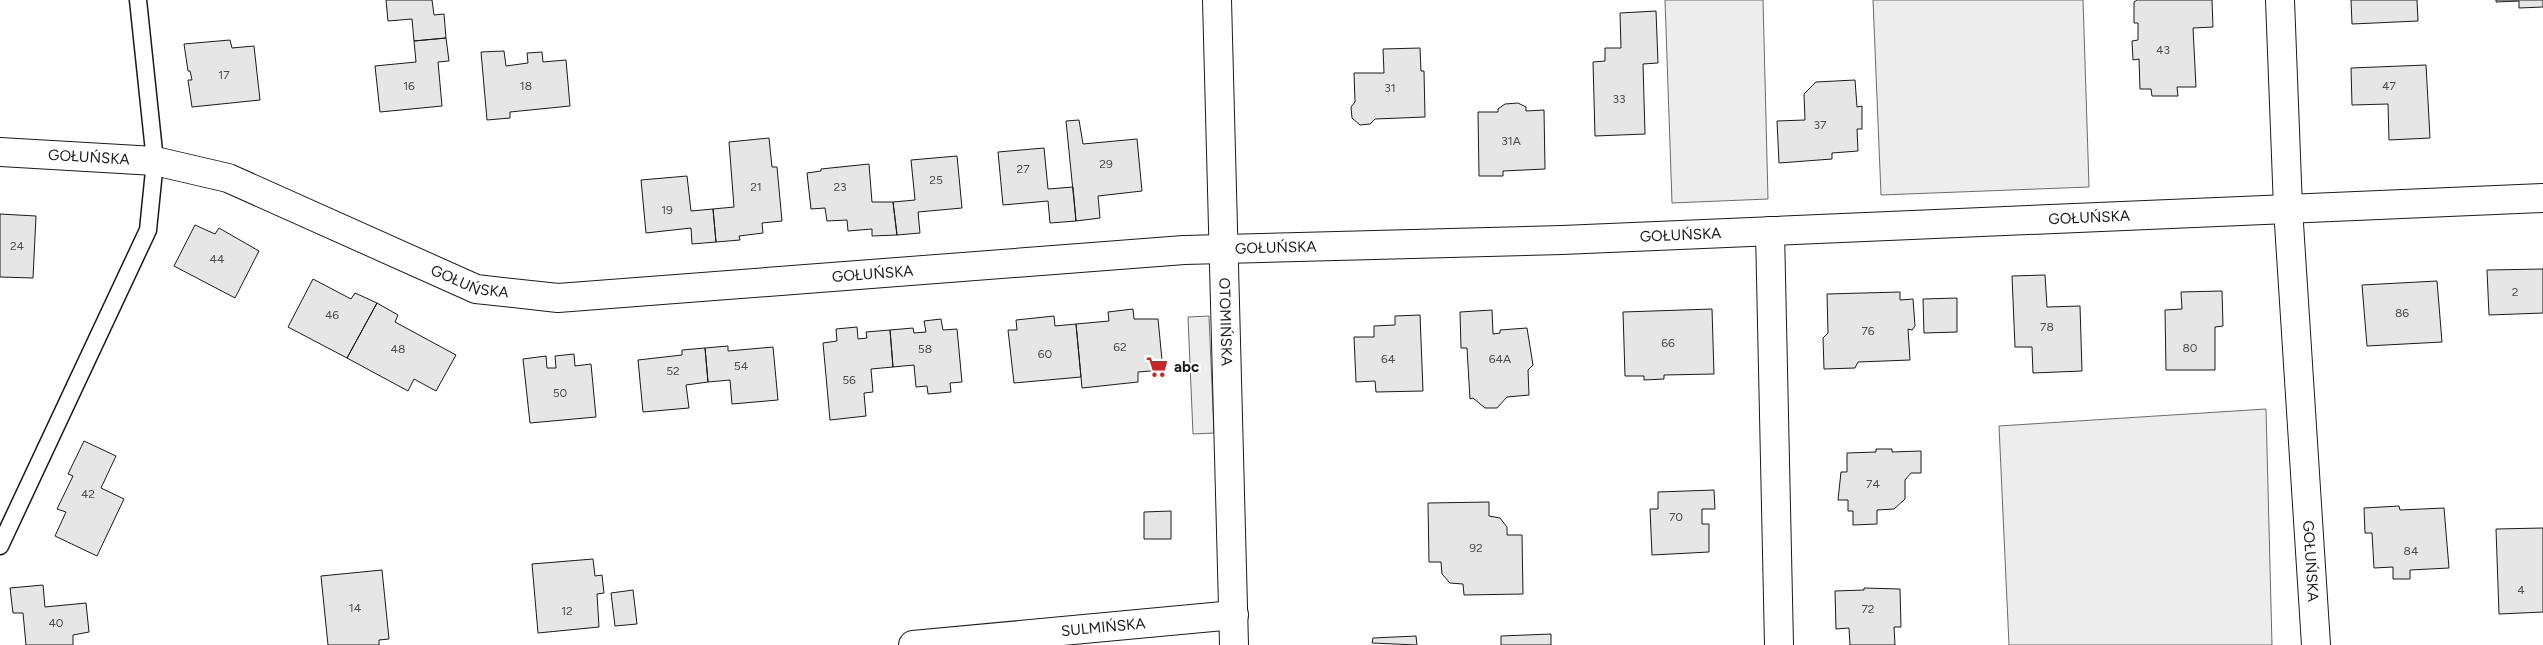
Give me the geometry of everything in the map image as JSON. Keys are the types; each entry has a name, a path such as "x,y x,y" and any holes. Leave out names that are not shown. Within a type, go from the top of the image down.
{"street":[{"name":"OTOMIŃSKA","path":"1216,0 1234,645"},
{"name":"GOŁUŃSKA","path":"2280,0 2288,208 2316,645"},
{"name":"GOŁUŃSKA","path":"0,152 154,161 228,178 476,289 558,298 1184,250 1224,251 1770,231 2543,198"},
{"path":"1770,231 1779,645"},
{"name":"SULMIŃSKA","path":"913,645 1234,615"}],"lane":[{"path":"0,546 148,230 154,161 138,0"}],"shaded area":[{"path":"1665,0 1763,0 1768,199 1672,203"},
{"path":"1873,0 2083,0 2089,187 1881,195"},
{"path":"1209,316 1214,433 1193,434 1188,317"},
{"path":"2266,409 2272,645 2009,645 1999,426"}],"building":[{"path":"386,0 432,0 434,15 444,14 446,38 414,41 412,19 388,21"},
{"path":"2137,0 2212,0 2213,27 2193,28 2196,87 2177,87 2178,96 2152,96 2151,89 2140,89 2139,59 2133,60 2132,41 2138,40 2138,23 2134,23 2134,2"},
{"path":"2351,0 2417,0 2418,21 2352,24"},
{"path":"2496,0 2543,0 2543,7 2519,8 2519,1 2496,2"},
{"path":"1656,11 1658,63 1643,64 1645,134 1595,136 1593,62 1605,61 1605,48 1621,48 1620,13"},
{"path":"446,38 449,61 438,62 442,106 380,112 375,66 416,62 414,41"},
{"path":"230,40 232,48 254,46 260,100 192,107 188,80 192,80 190,71 188,71 184,44"},
{"path":"1420,48 1421,71 1424,71 1425,117 1375,119 1370,124 1360,125 1352,118 1351,107 1355,102 1354,73 1384,73 1383,49"},
{"path":"504,51 506,66 528,63 527,53 542,52 543,62 566,60 570,106 510,112 510,118 487,120 481,52"},
{"path":"2426,65 2430,138 2389,140 2388,104 2352,105 2351,68"},
{"path":"1855,80 1857,107 1862,106 1862,129 1857,129 1858,151 1832,153 1832,159 1779,163 1777,121 1805,120 1804,94 1816,82"},
{"path":"1518,103 1526,107 1526,111 1544,110 1545,169 1503,171 1503,176 1479,176 1478,112 1498,112 1498,109 1505,104"},
{"path":"1079,120 1083,144 1137,139 1142,191 1098,196 1100,218 1076,221 1066,121"},
{"path":"769,138 772,167 777,167 782,221 762,223 763,233 739,236 740,240 716,242 713,209 734,207 729,142"},
{"path":"1044,148 1048,189 1073,187 1076,221 1050,223 1048,201 1003,205 998,152"},
{"path":"957,156 962,208 918,212 920,233 897,235 893,202 915,200 911,160"},
{"path":"869,164 872,202 893,202 897,235 872,236 872,229 848,231 847,220 827,221 825,208 811,209 807,173 821,171 821,169"},
{"path":"687,176 691,211 713,209 716,242 692,244 691,228 646,233 641,180"},
{"path":"0,214 36,216 33,278 0,277"},
{"path":"195,225 215,234 219,228 259,251 235,298 174,266"},
{"path":"2543,269 2543,313 2489,315 2487,270"},
{"path":"2045,275 2047,307 2080,306 2082,371 2033,373 2032,347 2015,347 2012,276"},
{"path":"313,279 351,299 355,293 377,303 347,358 288,327"},
{"path":"2437,281 2442,342 2367,346 2362,285"},
{"path":"2222,291 2223,326 2215,327 2215,370 2166,370 2165,310 2182,309 2181,292"},
{"path":"1900,292 1900,300 1913,299 1915,326 1912,330 1908,329 1910,360 1858,362 1855,368 1824,369 1823,338 1828,333 1827,294"},
{"path":"1957,298 1957,332 1924,333 1923,299"},
{"path":"377,303 398,315 395,322 456,355 436,391 414,379 408,391 347,358"},
{"path":"1133,309 1134,319 1158,319 1163,370 1138,372 1138,382 1082,388 1076,324 1109,321 1108,312"},
{"path":"1712,309 1714,374 1664,375 1664,379 1644,380 1644,376 1625,376 1623,312"},
{"path":"1492,310 1493,334 1500,333 1500,330 1527,328 1533,365 1528,370 1529,395 1507,397 1497,408 1485,408 1473,398 1470,399 1467,348 1461,348 1460,312"},
{"path":"1420,315 1423,391 1376,392 1375,381 1356,382 1354,337 1374,337 1374,326 1395,325 1395,316"},
{"path":"1054,316 1055,326 1076,324 1081,377 1014,383 1008,330 1017,330 1016,320"},
{"path":"941,319 943,330 957,329 962,382 950,383 951,392 928,394 927,386 916,387 914,365 893,367 890,330 913,328 914,333 926,332 924,321"},
{"path":"857,327 858,339 867,338 866,332 890,330 893,367 871,369 873,392 864,393 866,416 830,420 823,343 837,341 836,329"},
{"path":"728,346 728,351 773,347 778,400 732,404 730,380 708,382 705,348"},
{"path":"705,348 708,382 686,385 689,408 643,412 638,360 682,355 682,350"},
{"path":"574,354 575,366 591,364 596,417 530,423 523,359 546,356 547,368 556,368 555,356"},
{"path":"84,441 116,456 101,488 124,499 97,556 55,536 66,512 57,509 73,476 68,474"},
{"path":"1876,449 1892,449 1892,452 1921,451 1921,473 1911,473 1905,480 1905,499 1894,509 1877,510 1877,524 1853,525 1853,511 1848,511 1848,500 1838,500 1841,472 1847,472 1847,453 1876,452"},
{"path":"1714,490 1715,509 1702,509 1702,524 1709,524 1709,552 1652,555 1650,509 1658,509 1658,492"},
{"path":"1489,502 1489,516 1500,518 1507,527 1507,535 1522,535 1523,594 1464,595 1463,584 1450,583 1442,574 1441,562 1429,562 1428,503"},
{"path":"2399,506 2400,510 2444,508 2449,568 2410,570 2410,579 2393,579 2393,567 2374,568 2372,533 2365,533 2364,508"},
{"path":"1171,511 1171,539 1144,539 1144,512"},
{"path":"2543,528 2543,612 2499,614 2496,529"},
{"path":"593,559 595,576 602,575 604,593 597,594 599,627 538,633 532,564"},
{"path":"382,570 389,639 379,640 379,645 328,645 321,576"},
{"path":"43,585 45,607 86,603 89,632 73,635 73,645 26,645 23,613 13,613 10,588"},
{"path":"1864,588 1900,589 1901,627 1894,627 1895,645 1850,645 1849,628 1836,629 1835,591 1864,590"},
{"path":"633,590 637,624 615,626 611,593"},
{"path":"1551,634 1551,645 1501,645 1501,636"},
{"path":"1416,636 1417,645 1372,643 1373,638"}],"place":[{"name":"abc","path":"1157,367"}]}
